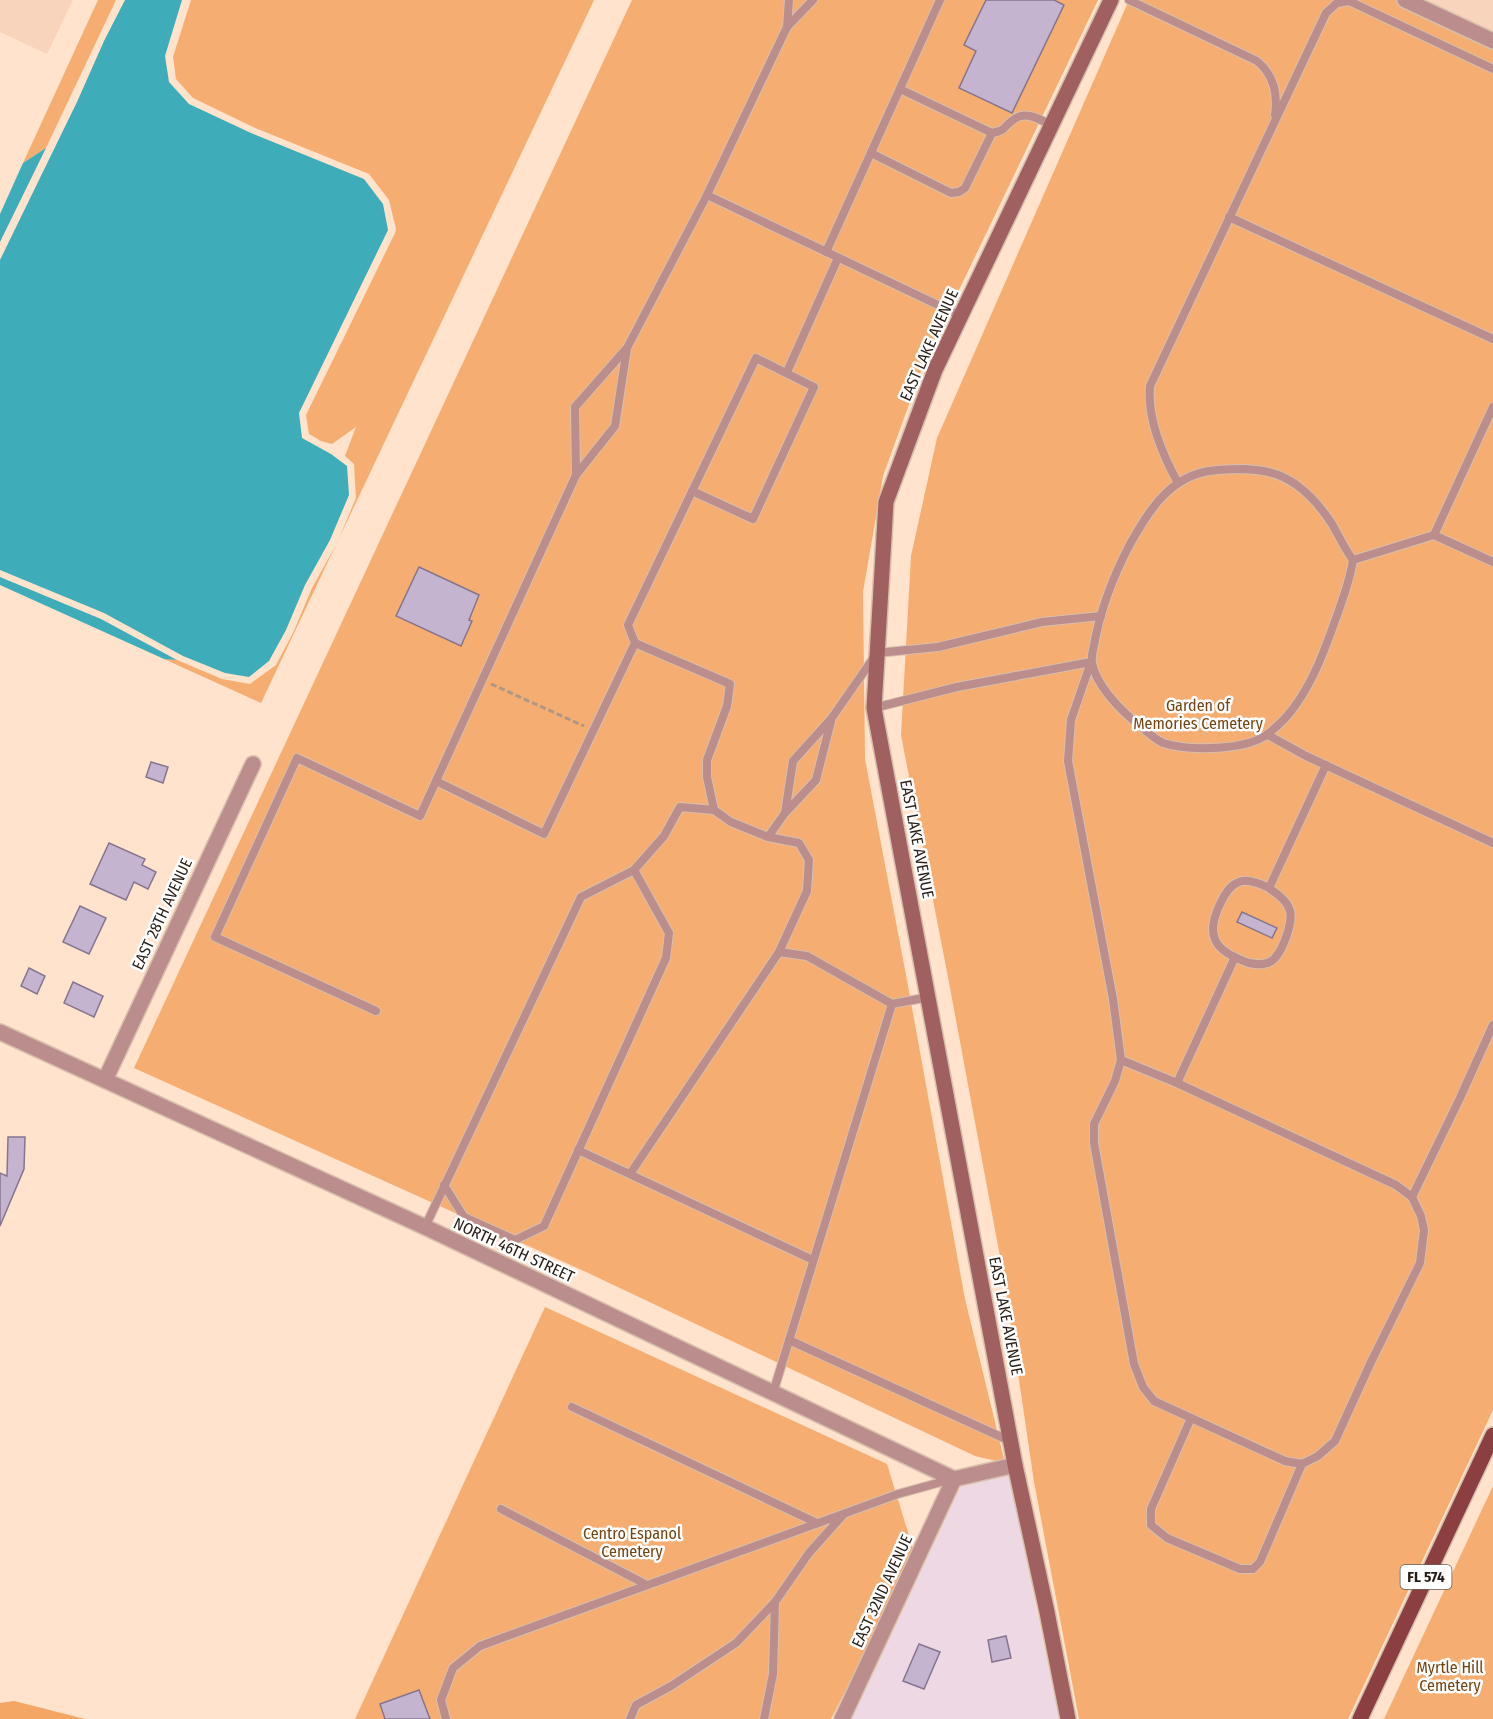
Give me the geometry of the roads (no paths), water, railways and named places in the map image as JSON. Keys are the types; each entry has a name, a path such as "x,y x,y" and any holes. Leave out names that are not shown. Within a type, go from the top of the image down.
{"main road":[{"name":"FL 574","path":"1360,1719 1493,1435"}],"street":[{"name":"EAST LAKE AVENUE","path":"1068,1719 1011,1442 874,708 886,502 935,370 1111,0"},
{"path":"1405,0 1493,41"},
{"name":"EAST 28TH AVENUE","path":"105,1080 253,764"},
{"name":"NORTH 46TH STREET","path":"0,1032 424,1227 954,1479"},
{"path":"954,1479 1016,1465"},
{"name":"EAST 32ND AVENUE","path":"842,1719 954,1479"}],"lane":[{"path":"788,27 789,0"},
{"path":"576,475 575,407 627,348 707,195 788,27 813,0"},
{"path":"826,252 940,0"},
{"path":"1129,0 1257,61 1267,70 1272,82 1277,100 1275,122"},
{"path":"1178,483 1155,431 1149,401 1150,386 1326,13 1337,3 1349,1 1493,69"},
{"path":"900,89 992,133 1001,131 1017,117 1025,115 1051,125"},
{"path":"871,153 951,193 959,192 965,188 992,133"},
{"path":"707,195 961,316"},
{"path":"1229,217 1493,339"},
{"path":"787,372 838,258"},
{"path":"376,1011 215,937 297,759 420,816 576,475 615,426 627,348"},
{"path":"692,491 753,519 814,387 756,358 692,491 628,625 635,643 730,684 727,706 707,760 707,777 714,810"},
{"path":"1434,535 1493,407"},
{"path":"1091,662 1102,686 1127,715 1161,742 1185,747 1208,748 1241,745 1268,735 1297,705 1312,677 1342,602 1352,573 1353,560 1332,524 1315,502 1292,481 1269,472 1245,469 1201,472 1178,483 1157,501 1140,526 1117,571 1097,627 1091,662 1071,720 1068,761 1113,999 1121,1060 1115,1081 1094,1124 1094,1143 1134,1364 1143,1388 1154,1401 1285,1461 1302,1464 1318,1456 1335,1441 1420,1263 1424,1230 1421,1216 1412,1197 1396,1185 1177,1083 1121,1060"},
{"path":"1353,560 1434,535 1493,562"},
{"path":"785,813 793,761 831,719 877,653 938,647 1042,622 1101,616"},
{"path":"436,781 544,834 635,643"},
{"path":"874,708 957,687 1091,662"},
{"path":"768,837 785,813 816,780 831,719"},
{"path":"1268,735 1326,765 1493,843"},
{"path":"1269,888 1326,765"},
{"path":"424,1227 581,897 634,870 664,836 680,807 714,810 731,822 768,837 799,843 808,860 807,891 779,952 630,1174"},
{"path":"444,1185 464,1217 515,1240 544,1226 666,958 669,933 634,870"},
{"path":"1240,881 1254,882 1269,888 1283,898 1290,911 1291,923 1274,959 1264,964 1251,964 1235,957 1218,945 1212,933 1214,919 1227,890 1240,881"},
{"path":"779,952 807,956 892,1004 929,997"},
{"path":"1177,1083 1235,957"},
{"path":"773,1392 892,1004"},
{"path":"1412,1197 1493,1025"},
{"path":"578,1150 813,1260"},
{"path":"789,1340 1011,1442"},
{"path":"572,1407 817,1523"},
{"path":"1191,1418 1151,1509 1151,1525 1167,1538 1240,1569 1253,1569 1260,1562 1302,1464"},
{"path":"446,1719 441,1700 453,1668 480,1646 898,1494 954,1479"},
{"path":"501,1509 647,1585"},
{"path":"630,1719 636,1705 671,1686 736,1643 775,1602 809,1552 844,1514"},
{"path":"764,1719 773,1674 775,1602"}],"water":[{"path":"125,0 182,0 165,56 169,82 189,104 251,133 364,179 383,204 388,230 299,413 302,438 347,466 349,495 330,540 305,585 286,630 269,661 249,677 225,673 183,656 104,613 0,570 0,260"},
{"path":"46,148 0,242 0,214 23,163"},
{"path":"0,577 101,619 177,660 164,659 0,585"}],"park label":[{"name":"Garden of Memories Cemetery","path":"1198,714"},
{"name":"Centro Espanol Cemetery","path":"632,1542"},
{"name":"Myrtle Hill Cemetery","path":"1450,1676"}]}
